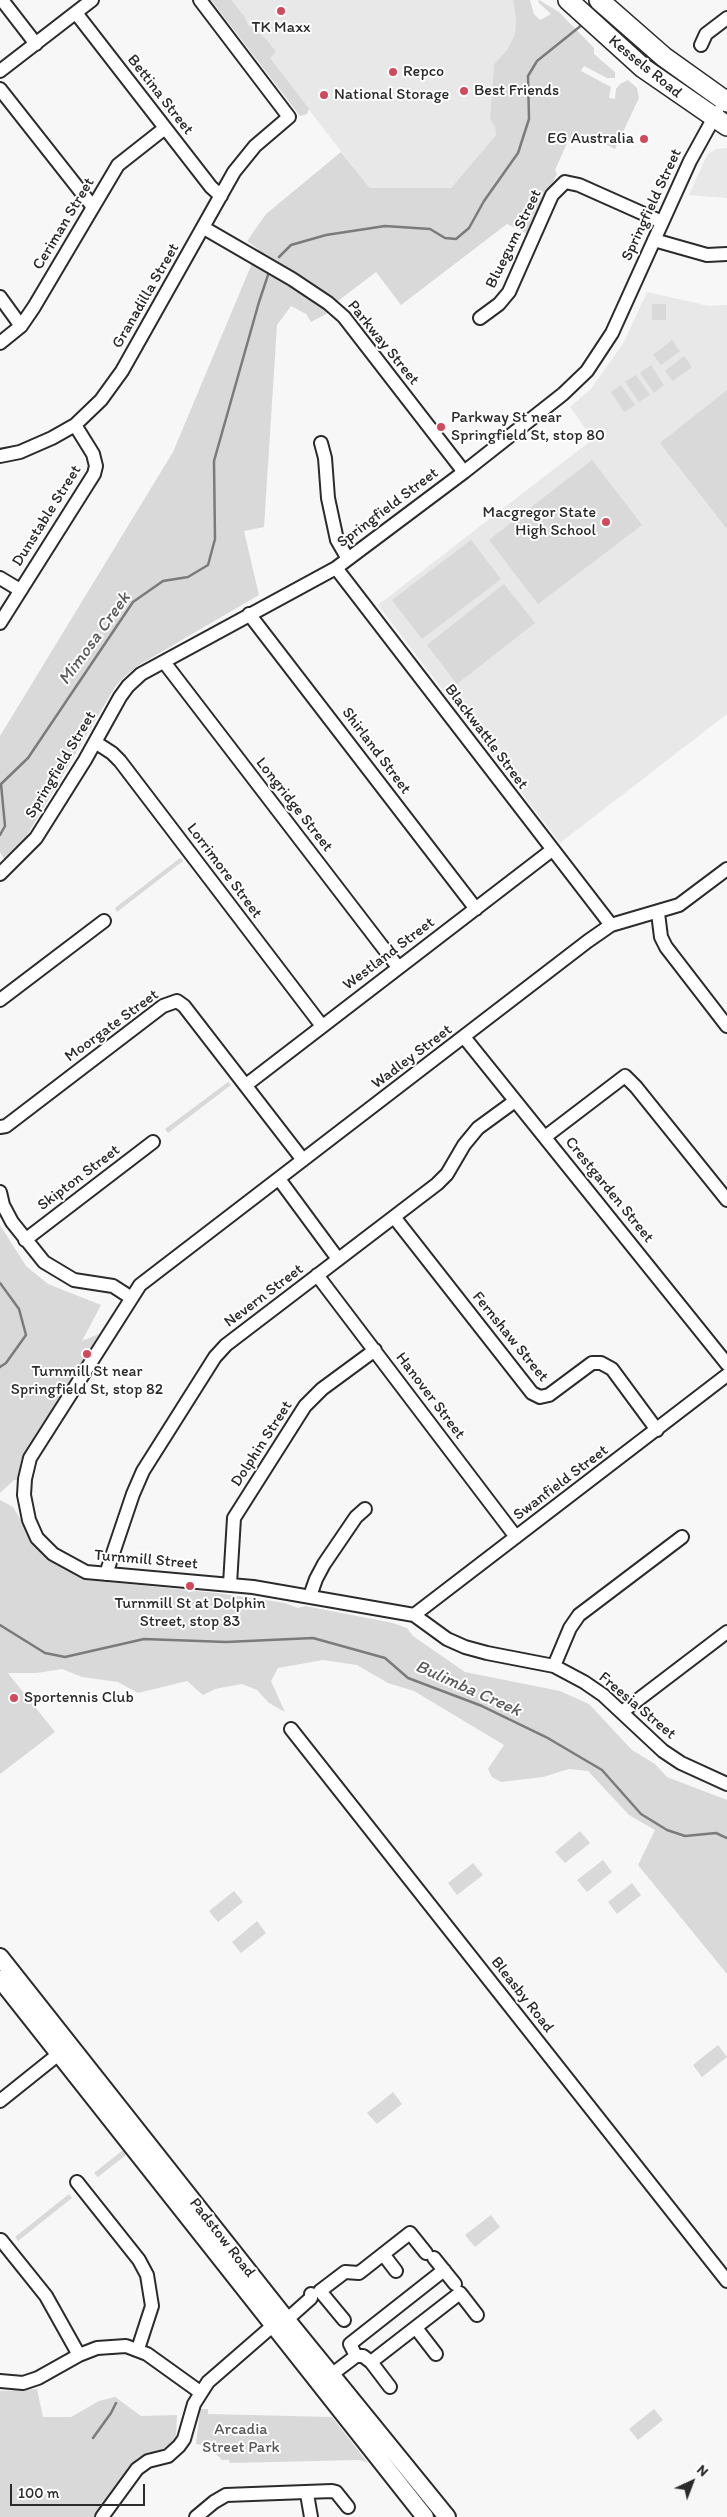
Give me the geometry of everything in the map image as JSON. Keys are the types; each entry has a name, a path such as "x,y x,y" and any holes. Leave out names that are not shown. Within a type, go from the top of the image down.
{"highway":[{"name":"Kessels Road","path":"599,0 671,62 725,101"},
{"name":"Kessels Road","path":"574,5 601,32 643,68 720,122"}],"main road":[{"name":"Padstow Road","path":"0,1957 65,2049 280,2323 425,2517"},
{"name":"Padstow Road","path":"0,1980 65,2049"},
{"name":"Padstow Road","path":"280,2323 332,2375 447,2517"}],"street":[{"path":"2,0 36,44"},
{"path":"0,71 92,0"},
{"name":"Granadilla Street","path":"0,456 34,447 75,425 101,400 122,370 245,157 289,117 200,0"},
{"name":"Bettina Street","path":"76,13 211,187 221,196"},
{"path":"701,45 706,34 727,18"},
{"path":"0,89 93,207"},
{"name":"Springfield Street","path":"0,874 36,838 128,686 141,674 336,568 464,472 563,394 587,371 612,333 662,222 720,122 725,101"},
{"name":"Ceriman Street","path":"0,343 21,326 118,165 165,128"},
{"name":"Bluegum Street","path":"480,318 499,304 509,292 552,195 565,182 579,185 662,222"},
{"name":"Parkway Street","path":"204,228 292,279 328,303 344,317 464,472"},
{"path":"654,240 708,255 727,254"},
{"path":"0,297 21,326"},
{"name":"Dunstable Street","path":"0,623 94,474 96,466 93,454 75,425"},
{"path":"321,443 325,458 328,498 337,540 348,559"},
{"name":"Blackwattle Street","path":"336,568 611,925"},
{"path":"0,578 20,590"},
{"name":"Shirland Street","path":"249,614 476,909"},
{"name":"Longridge Street","path":"164,662 398,967"},
{"name":"Lorrimore Street","path":"95,742 112,753 120,761 322,1026"},
{"name":"Westland Street","path":"246,1085 552,850"},
{"name":"Wadley Street","path":"130,1297 140,1285 611,925 635,916 658,913 678,906 727,870"},
{"path":"658,913 661,937 666,947 727,1026"},
{"path":"0,1000 104,921"},
{"name":"Moorgate Street","path":"0,1127 6,1126 170,1002 177,1001 184,1006 303,1160"},
{"name":"Crestgarden Street","path":"464,1038 727,1364"},
{"path":"545,1137 624,1076 636,1087 727,1200"},
{"name":"Nevern Street","path":"106,1574 132,1494 144,1471 215,1357 226,1345 394,1217 447,1174 464,1145 478,1128 515,1101"},
{"name":"Skipton Street","path":"25,1240 153,1142"},
{"path":"279,1179 338,1259"},
{"path":"0,1192 3,1205 25,1240 44,1262 59,1273 74,1280 113,1286 130,1297"},
{"name":"Fernshaw Street","path":"394,1217 532,1393 540,1397 549,1395 592,1363 601,1363 612,1369 658,1430"},
{"name":"Hanover Street","path":"317,1275 516,1537"},
{"name":"Turnmill Street","path":"130,1297 30,1458 25,1479 25,1508 37,1538 53,1554 86,1572 230,1584 414,1615"},
{"name":"Dolphin Street","path":"230,1584 234,1518 305,1406 322,1389 375,1350"},
{"name":"Swanfield Street","path":"414,1615 727,1376"},
{"path":"310,1596 324,1564 356,1517 365,1509"},
{"path":"554,1666 570,1628 579,1616 682,1536"},
{"name":"Freesia Street","path":"414,1615 447,1639 465,1647 554,1666 597,1691 663,1751 681,1763 727,1784"},
{"path":"622,1712 727,1632"},
{"name":"Bleasby Road","path":"292,1730 727,2280"},
{"path":"0,2101 65,2049"},
{"path":"77,2182 139,2260 147,2276 152,2306 138,2349"},
{"path":"344,2320 320,2291 345,2272 359,2273 410,2233 444,2270 454,2284"},
{"path":"1,2240 46,2296 78,2355"},
{"path":"383,2254 396,2271"},
{"path":"356,2356 350,2344 444,2270"},
{"path":"371,2362 460,2293 477,2315"},
{"path":"102,2517 142,2464 168,2456 180,2446 200,2392 208,2382 304,2304 311,2294"},
{"path":"416,2328 436,2354"},
{"path":"0,2380 23,2383 38,2378 78,2355 110,2346 138,2349 200,2392"},
{"path":"332,2375 356,2356 364,2356 371,2362 390,2387"},
{"path":"196,2517 214,2502 226,2496 336,2492 348,2507"},
{"path":"307,2494 311,2517"}],"shaded area":[{"path":"211,0 513,0 516,20 515,34 507,50 494,64 490,119 495,127 496,135 451,188 370,188 309,110"},
{"path":"727,148 727,198 689,195 707,155 716,149"},
{"name":"Macgregor State High School","path":"647,292 709,306 727,305 727,714 560,843 378,605 593,439 570,407 591,389 624,342"}],"green space":[{"path":"211,0 231,0 244,16 248,25 266,39 276,52 270,58 309,109 307,114 300,116"},
{"path":"513,0 530,0 534,14 540,20 551,14 538,2 539,0 559,12 594,48 594,54 615,72 615,78 607,78 584,66 581,71 611,87 609,98 615,99 616,89 620,84 628,80 637,88 639,98 615,149 593,138 590,143 579,138 568,141 555,170 557,174 528,234 507,224 401,305 376,272 338,301 326,314 311,322 306,314 291,306 277,325 264,527 244,531 259,595 139,665 125,676 115,687 26,837 4,859 0,852 0,736 173,452 258,249 247,241 266,214 341,152 370,188 451,188 496,135 495,127 490,119 494,64 507,50 515,34 516,20"},
{"path":"652,304 666,304 666,320 652,320"},
{"path":"672,340 680,351 661,365 653,355"},
{"path":"684,356 692,367 673,381 665,371"},
{"path":"651,365 664,385 654,393 640,373"},
{"path":"636,375 650,395 639,402 625,382"},
{"path":"621,385 635,405 624,412 611,392"},
{"path":"727,390 727,529 660,443"},
{"path":"592,460 642,525 538,604 489,540"},
{"path":"471,540 501,579 422,639 392,600"},
{"path":"504,584 535,623 457,684 427,645"},
{"path":"180,858 183,861 117,912 115,908"},
{"path":"228,1082 231,1085 168,1133 165,1129"},
{"path":"0,1225 26,1266 48,1284 101,1305 82,1341 99,1334 21,1460 20,1480 14,1480 0,1493"},
{"path":"0,1500 13,1507 36,1545 48,1558 78,1575 108,1582 217,1593 285,1603 298,1608 305,1606 393,1623 407,1628 413,1636 465,1672 560,1691 589,1704 632,1750 655,1764 667,1777 727,1800 727,1974 638,1865 655,1830 629,1815 588,1771 569,1769 543,1777 501,1782 492,1777 488,1769 504,1745 414,1691 388,1683 357,1665 323,1660 278,1668 271,1681 285,1712 269,1703 257,1690 242,1684 215,1689 203,1695 187,1681 138,1693 118,1682 82,1677 62,1669 37,1673 8,1673 55,1732 0,1774"},
{"path":"580,1831 590,1843 565,1863 555,1852"},
{"path":"603,1860 612,1872 587,1892 577,1880"},
{"path":"473,1863 483,1875 457,1895 448,1883"},
{"path":"632,1883 641,1895 617,1914 608,1902"},
{"path":"234,1891 243,1902 218,1922 209,1911"},
{"path":"257,1921 266,1933 241,1953 232,1942"},
{"path":"718,2045 727,2057 702,2077 693,2065"},
{"path":"393,2092 402,2104 377,2124 367,2113"},
{"path":"123,2150 126,2155 98,2177 94,2173"},
{"path":"69,2194 72,2198 18,2241 15,2237"},
{"path":"491,2215 500,2227 475,2247 465,2235"},
{"path":"37,2389 43,2417 71,2417 99,2401 115,2397 141,2416 177,2415 176,2436 172,2444 165,2448 137,2458 94,2517 0,2517 0,2391"},
{"name":"Arcadia Street Park","path":"200,2409 208,2409 208,2414 332,2417 368,2463 360,2460 230,2463 229,2460 222,2460 208,2446 196,2444"},
{"path":"654,2409 663,2420 638,2440 629,2429"}],"waterway":[{"name":"Mimosa Creek","path":"279,257 291,245 326,235 385,226 430,229 445,238 456,239 469,228 484,201 518,153 529,119 528,76 537,61 583,24"},
{"name":"Mimosa Creek","path":"0,835 5,826 1,784 28,758 133,602 163,581 188,577 208,565 215,539 214,461 268,275"},
{"name":"Mimosa Creek","path":"0,1283 19,1309 26,1335 6,1363 0,1367"},
{"name":"Bulimba Creek","path":"0,1625 45,1653 65,1657 144,1639 226,1642 313,1638 385,1658 408,1678 482,1706 546,1737 602,1770 641,1814 667,1830 685,1836 716,1833 727,1838"},
{"path":"93,2438 116,2403"}],"place":[{"name":"TK Maxx","path":"281,11"},
{"name":"Repco","path":"393,72"},
{"name":"Best Friends","path":"464,91"},
{"name":"National Storage","path":"324,95"},
{"name":"EG Australia","path":"644,139"},
{"name":"Parkway St near Springfield St, stop 80","path":"441,427"},
{"name":"Macgregor State High School","path":"606,522"},
{"name":"Turnmill St near Springfield St, stop 82","path":"87,1354"},
{"name":"Turnmill St at Dolphin Street, stop 83","path":"190,1586"},
{"name":"Sportennis Club","path":"14,1698"}]}
